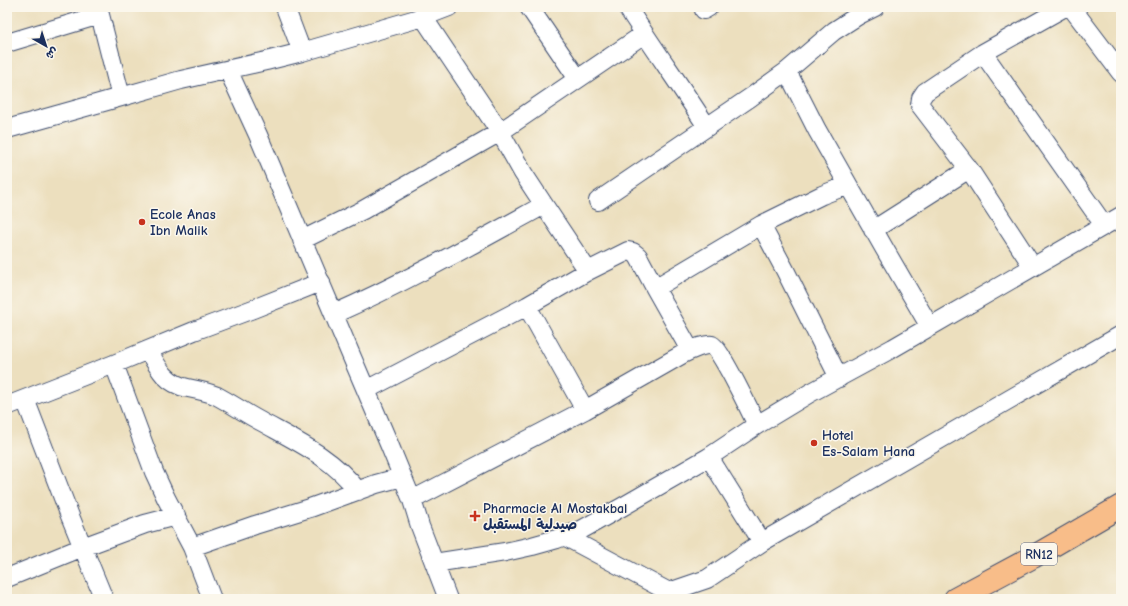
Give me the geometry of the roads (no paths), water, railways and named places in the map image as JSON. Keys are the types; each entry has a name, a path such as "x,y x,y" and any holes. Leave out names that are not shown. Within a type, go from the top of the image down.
{"main road":[{"name":"RN12","path":"955,599 1033,557 1121,506"}],"street":[{"path":"285,7 302,52"},
{"path":"7,130 181,80 266,62 302,52 423,17 449,7"},
{"path":"529,7 578,79"},
{"path":"628,7 644,34 707,127"},
{"path":"598,200 787,71 834,31 858,15 875,7"},
{"path":"1033,267 969,169 920,105 921,98 925,92 983,53 1065,7"},
{"path":"1071,7 1121,73"},
{"path":"7,43 99,11 121,96"},
{"path":"423,17 500,132 523,173 588,271"},
{"path":"302,240 364,210 500,132 644,34"},
{"path":"983,53 1104,225"},
{"path":"228,70 258,135 321,282 412,500 420,526 448,599"},
{"path":"787,71 817,130 930,327"},
{"path":"873,230 969,169"},
{"path":"655,288 761,225 822,195 848,185"},
{"path":"334,314 420,272 544,205"},
{"path":"434,563 532,546 581,530 709,457 757,425 810,393 930,327 1121,216"},
{"path":"761,225 839,378"},
{"path":"366,390 527,306 588,271 628,251 633,252 638,256 690,350"},
{"path":"7,406 321,282"},
{"path":"527,306 585,410"},
{"path":"564,536 670,592 707,579 762,542 1121,335"},
{"path":"412,500 585,410 690,350 709,344 714,345 733,377 757,425"},
{"path":"148,350 161,372 168,379 187,388 200,390 217,396 241,411 313,450 350,480 358,491"},
{"path":"114,364 154,472 192,547 212,599"},
{"path":"25,399 104,599"},
{"path":"709,457 762,542"},
{"path":"192,547 402,477"},
{"path":"7,578 145,524 176,516"}],"place":[{"name":"Ecole Anas Ibn Malik","path":"142,222"},
{"name":"Hotel Es-Salam Hana","path":"814,443"},
{"name":"Pharmacie Al Mostakbal صيدلية المستقبل","path":"475,516"}]}
